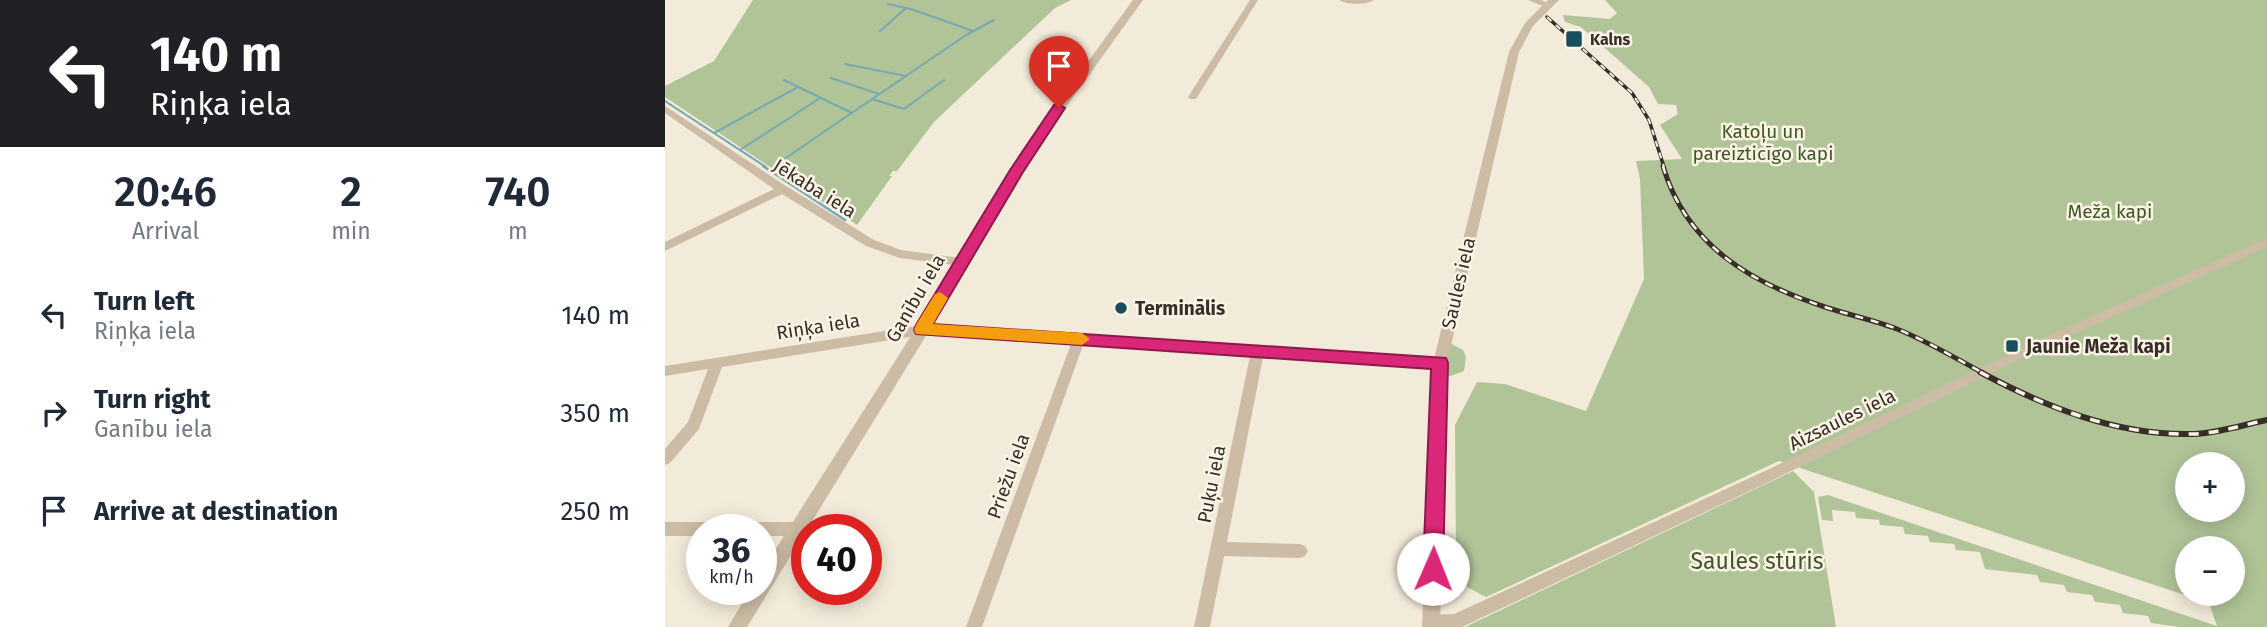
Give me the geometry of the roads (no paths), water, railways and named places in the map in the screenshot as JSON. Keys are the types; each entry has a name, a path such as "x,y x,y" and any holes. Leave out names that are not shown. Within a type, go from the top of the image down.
{"street":[{"name":"Ganību iela","path":"805,514 922,330 1033,145 1138,0"},
{"path":"1193,97 1254,0"},
{"path":"1343,0 1370,0"},
{"path":"1532,0 1551,2"},
{"name":"Saules iela","path":"1432,625 1440,363 1514,52 1529,24 1551,2"},
{"name":"Jēkaba iela","path":"665,108 782,189 870,243 900,254 961,262"},
{"path":"665,247 782,189"},
{"name":"Aizsaules iela","path":"1432,625 1455,622 2052,339 2267,242"},
{"name":"Riņķa iela","path":"665,371 922,330 1258,349 1440,363"},
{"name":"Priežu iela","path":"974,627 1079,339"},
{"name":"Puķu iela","path":"1202,627 1258,349"},
{"path":"665,459 694,425 717,362"},
{"path":"665,529 791,529"},
{"name":"Ganību iela","path":"777,562 791,538"},
{"path":"1218,549 1300,551"},
{"name":"Ganību iela","path":"737,627 751,605"}],"waterway":[{"path":"888,4 906,8"},
{"path":"880,31 906,8"},
{"path":"906,8 973,31"},
{"path":"906,76 966,35 994,20"},
{"path":"845,64 906,76"},
{"path":"872,99 906,76"},
{"path":"831,78 879,94"},
{"path":"784,80 852,113"},
{"path":"872,99 904,109 944,80"},
{"path":"714,133 798,87"},
{"path":"740,150 820,98"},
{"path":"852,113 872,99"},
{"path":"665,101 766,167"},
{"path":"774,166 852,113"},
{"path":"763,166 845,220"}],"railway":[{"path":"1547,17 1632,93 1649,120 1664,167"},
{"path":"1663,166 1674,194 1688,218 1705,239 1747,273 1798,297 1908,334 1983,373"},
{"path":"1980,372 2056,408 2137,430 2193,434 2267,420"}],"place":[{"name":"Kalns","path":"1574,39"},
{"name":"Terminālis","path":"1121,308"},
{"name":"Jaunie Meža kapi","path":"2012,346"}],"park label":[{"name":"Katoļu un pareizticīgo kapi","path":"1763,142"},
{"name":"Meža kapi","path":"2110,211"},
{"name":"Saules stūris","path":"1757,561"}]}
